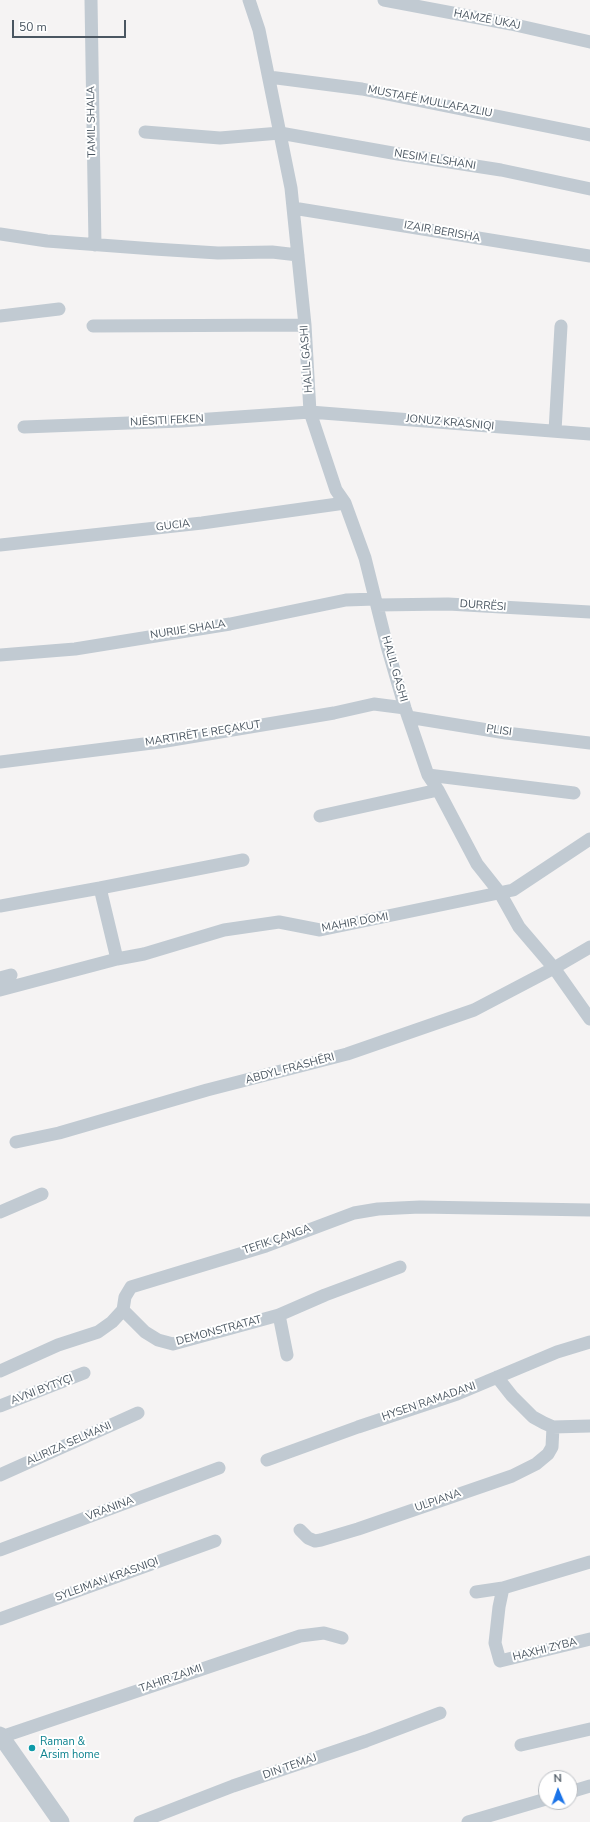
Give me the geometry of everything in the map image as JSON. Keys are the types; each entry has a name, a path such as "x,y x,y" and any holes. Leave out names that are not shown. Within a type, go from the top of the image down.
{"street":[{"name":"TAMIL SHALA","path":"91,0 96,245"},
{"name":"HALIL GASHI","path":"249,0 259,30 269,77 293,208 305,325 310,412 336,490 345,503 365,558 386,646 428,775 438,790 477,864 500,893 519,927 584,1002 590,1019"},
{"name":"HAMZË UKAJ","path":"384,0 511,24 590,42"},
{"name":"MUSTAFË MULLAFAZLIU","path":"269,77 362,88 590,135"},
{"name":"NESIM ELSHANI","path":"145,132 220,138 280,133 398,154 501,170 590,189"},
{"name":"IZAIR BERISHA","path":"293,208 590,256"},
{"path":"0,234 96,245 211,252 272,252 298,255"},
{"path":"0,316 59,308"},
{"path":"93,326 305,325"},
{"path":"555,431 561,326"},
{"name":"NJËSITI FEKEN","path":"24,427 181,421 310,412"},
{"name":"JONUZ KRASNIQI","path":"310,412 590,434"},
{"name":"GUCIA","path":"0,545 202,523 345,503"},
{"name":"NURIJE SHALA","path":"0,655 75,649 230,624 346,600 376,602"},
{"name":"DURRËSI","path":"376,602 448,604 590,612"},
{"name":"MARTIRËT E REÇAKUT","path":"0,762 160,742 334,714 374,704 407,712"},
{"name":"PLISI","path":"407,712 506,733 590,743"},
{"path":"428,775 574,793"},
{"path":"320,816 438,790"},
{"name":"MAHIR DOMI","path":"0,990 117,959 144,954 224,930 278,922 320,930 513,890 590,838"},
{"path":"0,906 243,860"},
{"path":"100,888 117,959"},
{"name":"ABDYL FRASHËRI","path":"16,1142 59,1133 207,1090 347,1054 474,1010 554,968 590,947"},
{"path":"0,1212 42,1194"},
{"name":"TEFIK ÇANGA","path":"0,1371 58,1345 98,1332 112,1322 123,1310 125,1297 131,1287 266,1246 354,1213 378,1209 420,1207 590,1210"},
{"name":"DEMONSTRATAT","path":"123,1310 145,1332 158,1340 173,1344 279,1315 325,1295 400,1268"},
{"path":"279,1315 287,1355"},
{"name":"HYSEN RAMADANI","path":"267,1460 358,1427 457,1394 557,1352 590,1342"},
{"name":"AVNI BYTYÇI","path":"0,1406 84,1373"},
{"path":"497,1377 512,1396 533,1417 553,1427 590,1426"},
{"name":"ALIRIZA SELMANI","path":"0,1475 138,1413"},
{"name":"ULPIANA","path":"300,1530 308,1538 314,1541 321,1540 358,1529 512,1476 540,1461 548,1454 552,1446 553,1427"},
{"name":"VRANINA","path":"0,1550 219,1468"},
{"name":"SYLEJMAN KRASNIQI","path":"0,1619 215,1541"},
{"path":"476,1592 504,1588 590,1562"},
{"name":"HAXHI ZYBA","path":"504,1588 499,1607 495,1643 500,1660 590,1639"},
{"name":"TAHIR ZAJMI","path":"1,1736 300,1636 324,1633 342,1638"},
{"name":"DIN TEMAJ","path":"140,1822 233,1786 366,1741 440,1713"},
{"path":"521,1745 590,1729"},
{"path":"1,1736 61,1822"},
{"path":"578,1790 590,1786"},
{"path":"468,1822 538,1801"}],"place":[{"name":"Raman & Arsim home","path":"32,1748"}]}
